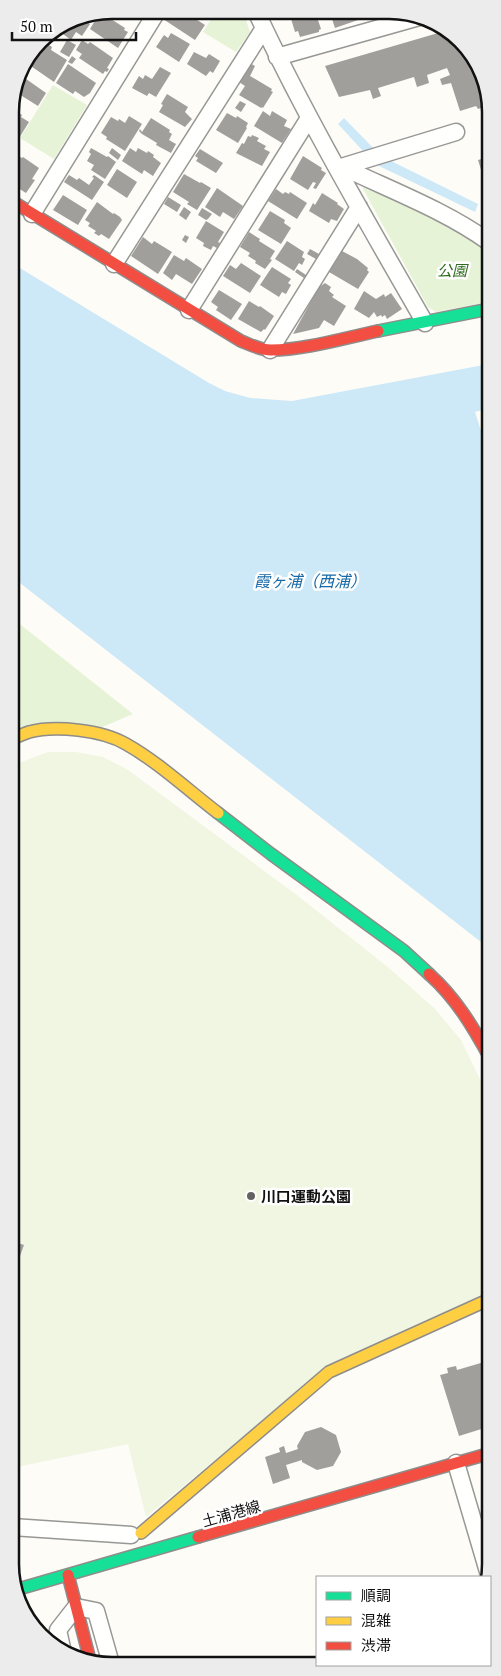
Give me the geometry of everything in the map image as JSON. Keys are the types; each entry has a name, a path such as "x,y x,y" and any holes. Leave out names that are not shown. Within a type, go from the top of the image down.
{"street":[{"path":"32,214 152,19"},
{"path":"260,19 309,118 425,323"},
{"path":"277,57 406,21"},
{"path":"114,264 264,28"},
{"path":"189,310 309,118"},
{"path":"338,168 456,132"},
{"path":"338,168 352,171 438,211 482,237"},
{"path":"19,206 189,310 241,341 257,348 270,350 301,347 482,311"},
{"path":"270,350 359,207"},
{"path":"19,736 30,732 80,730 101,734 125,743 404,951 439,983 472,1023 482,1042"},
{"path":"19,1528 136,1534 329,1372 482,1303"},
{"name":"土浦港線","path":"22,1588 482,1456"},
{"path":"456,1463 482,1551"},
{"path":"68,1575 88,1654"},
{"path":"61,1642 58,1630 76,1607"},
{"path":"76,1607 96,1611 109,1657"}],"green space":[{"path":"211,19 246,19 250,32 236,52 203,32"},
{"path":"53,85 87,105 54,159 20,138"},
{"name":"公園","path":"364,183 463,231 482,246 482,303 436,312 428,307 363,189"},
{"path":"19,623 133,714 100,728 19,733"},
{"name":"川口運動公園","path":"48,752 76,752 103,757 128,770 298,896 389,968 435,1009 461,1040 482,1083 482,1295 328,1366 146,1517 128,1444 19,1467 19,763"}],"water":[{"path":"344,118 381,156 478,204 475,212 375,164 338,124"},
{"name":"霞ヶ浦（西浦）","path":"19,267 209,383 225,391 250,398 292,401 482,365 482,410 475,412 482,434 482,943 19,582"}],"building":[{"path":"111,19 128,32 118,48 90,29 95,21"},
{"path":"163,19 196,19 205,25 195,40"},
{"path":"291,19 318,19 321,29 319,32 300,37 298,31 295,32"},
{"path":"332,19 358,19 358,20 335,28"},
{"path":"82,24 90,24 82,36 76,32 71,40 63,34"},
{"path":"171,33 190,44 179,62 156,47 164,35 168,38"},
{"path":"439,33 455,46 470,65 479,87 482,108 478,109 476,106 460,111 451,83 442,85 440,79 450,75 447,68 427,75 429,83 417,87 414,77 378,88 381,96 373,99 370,90 339,97 325,66"},
{"path":"67,40 76,45 69,57 60,52"},
{"path":"82,40 88,44 90,42 113,58 107,68 109,69 107,72 105,71 103,74 79,58 82,54 76,50"},
{"path":"48,44 52,47 51,50 67,60 54,82 31,66"},
{"path":"194,52 206,58 209,54 220,61 213,73 210,71 206,76 187,64"},
{"path":"72,56 76,59 72,64 68,62"},
{"path":"250,63 255,66 250,76 272,89 271,91 273,92 263,108 239,95 245,86 239,82"},
{"path":"68,64 96,83 90,93 84,97 75,91 73,94 56,83"},
{"path":"160,67 171,73 156,97 149,93 147,96 132,88 139,76 143,79 145,75 152,79"},
{"path":"25,78 46,93 38,106 21,95"},
{"path":"167,94 188,107 185,112 192,119 185,127 159,112"},
{"path":"240,101 246,104 241,112 235,108"},
{"path":"263,111 270,116 272,111 287,120 284,126 291,129 282,143 254,126"},
{"path":"19,113 22,115 21,117 29,122 19,138"},
{"path":"227,113 236,118 237,116 248,123 238,143 216,130"},
{"path":"129,116 142,124 125,151 106,139 107,137 101,133 111,117 125,123"},
{"path":"151,118 170,130 169,132 172,134 169,140 176,144 171,153 156,145 157,143 139,131 140,129 142,132"},
{"path":"252,135 259,138 257,141 266,146 264,149 270,152 262,166 236,153 248,136 251,137"},
{"path":"91,148 116,162 105,179 91,170 94,165 87,161 91,154 89,152"},
{"path":"112,148 121,155 118,160 109,153"},
{"path":"130,148 136,152 138,148 147,153 148,151 161,163 153,176 144,170 142,174 122,161"},
{"path":"200,149 223,163 216,173 196,161 198,158 195,156"},
{"path":"19,156 39,168 32,179 35,180 26,193 19,189"},
{"path":"303,156 322,168 321,170 326,173 316,189 313,188 316,183 313,182 308,190 290,179"},
{"path":"482,159 482,173 478,160"},
{"path":"117,169 137,182 127,198 107,185"},
{"path":"184,174 211,188 197,210 187,204 189,202 173,192"},
{"path":"69,175 77,180 79,178 89,185 94,175 104,182 92,200 64,182"},
{"path":"217,188 243,206 234,219 223,212 220,217 205,207"},
{"path":"276,189 283,194 285,192 289,194 290,192 307,203 297,219 268,201"},
{"path":"322,193 344,209 337,221 331,219 329,223 309,211"},
{"path":"63,195 87,210 78,225 53,210"},
{"path":"168,197 181,205 177,212 164,204"},
{"path":"97,202 122,220 109,239 101,234 99,236 94,233 96,231 88,226 90,223 85,220"},
{"path":"184,207 191,212 186,220 179,215"},
{"path":"202,208 212,214 206,220 198,215"},
{"path":"270,211 285,220 284,223 291,228 281,244 258,230"},
{"path":"206,221 224,232 217,248 213,246 211,250 203,246 204,243 196,238"},
{"path":"249,232 275,251 270,259 272,260 265,269 248,256 250,253 240,247"},
{"path":"185,235 189,237 186,243 182,240"},
{"path":"143,237 152,244 154,241 172,252 158,274 131,256"},
{"path":"287,241 304,252 302,257 305,259 302,265 299,263 294,271 275,259"},
{"path":"310,249 319,254 316,259 307,254"},
{"path":"342,251 357,259 368,268 369,272 358,289 329,272"},
{"path":"174,255 184,261 186,258 202,269 192,284 176,274 172,280 163,273"},
{"path":"241,263 261,276 250,293 223,276 230,265 236,269"},
{"path":"272,267 291,279 288,283 291,285 286,294 282,292 279,297 260,285"},
{"path":"297,269 306,275 304,278 295,272"},
{"path":"325,283 331,287 329,291 334,295 332,297 346,306 334,326 324,320 319,328 293,334 319,287"},
{"path":"219,290 242,304 231,320 216,310 218,307 211,302"},
{"path":"364,291 376,299 384,294 385,297 391,293 402,309 387,319 385,315 377,317 374,312 369,318 354,309"},
{"path":"249,301 274,316 265,330 261,332 238,319"},
{"path":"19,1243 24,1245 19,1259"},
{"path":"482,1363 482,1429 459,1436 440,1375 448,1373 447,1368 456,1366 457,1370"},
{"path":"321,1427 336,1435 341,1452 333,1466 317,1470 302,1462 302,1460 286,1465 290,1478 273,1484 265,1457 280,1452 279,1448 284,1446 286,1453 298,1449 297,1446 305,1432"}],"traffic: fast":[{"path":"378,331 482,310"},
{"path":"218,813 404,951 429,974"},
{"path":"22,1588 198,1537"}],"traffic: slow":[{"path":"19,736 40,730 65,729 92,732 116,739 150,759 218,813"},
{"path":"141,1533 329,1372 482,1303"}],"traffic: jam":[{"path":"19,205 241,341 256,347 271,350 297,348 378,331"},
{"path":"429,974 456,1003 482,1044"},
{"path":"198,1537 482,1456"},
{"path":"68,1575 88,1654"}],"place":[{"name":"川口運動公園","path":"251,1196"}]}
